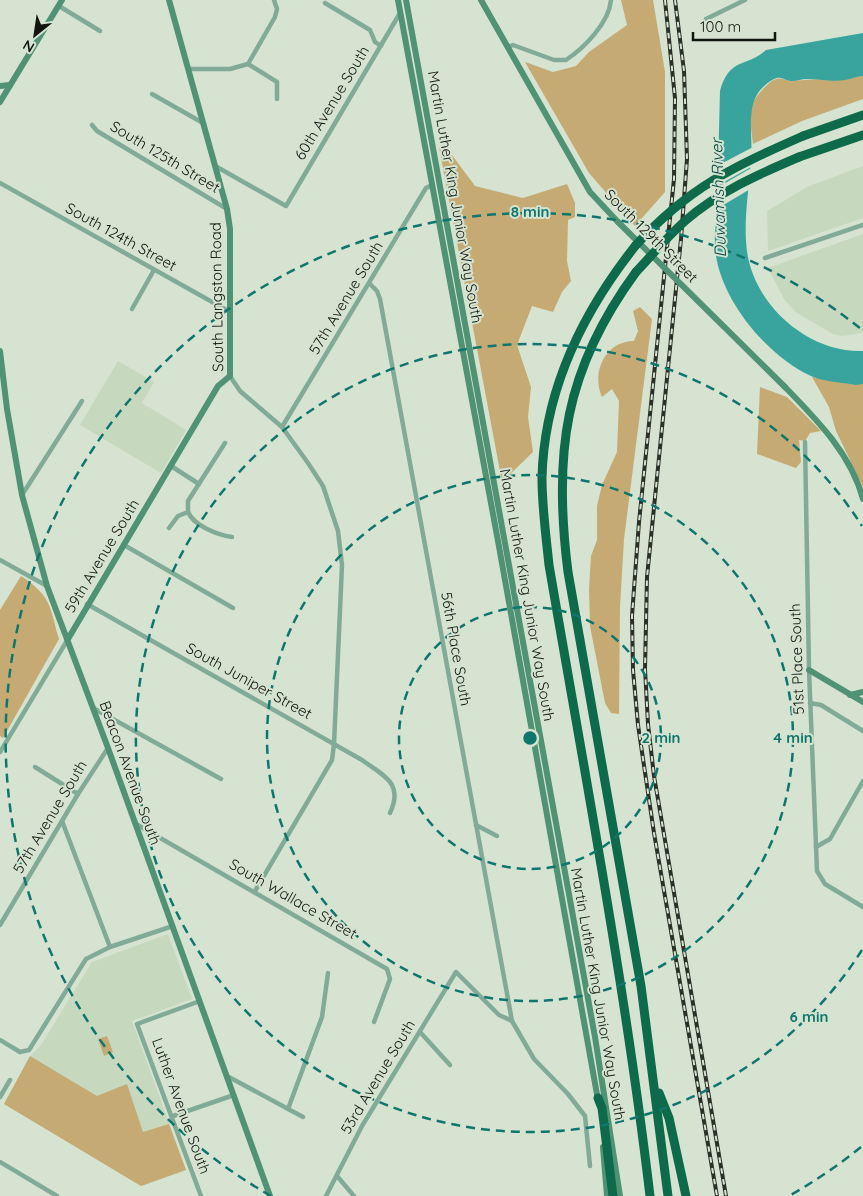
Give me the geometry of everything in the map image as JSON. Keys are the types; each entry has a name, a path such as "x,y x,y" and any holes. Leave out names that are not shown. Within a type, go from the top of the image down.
{"highway":[{"path":"650,1196 640,1111 609,915 549,565 542,486 547,432 554,394 579,329 596,300 636,245 657,222 703,185 738,165 803,136 863,115"},
{"path":"668,1196 641,986 568,572 561,492 562,454 577,384 600,327 636,272 670,235 702,208 751,178 799,157 863,135"},
{"path":"654,1081 669,1118 686,1196"},
{"path":"598,1098 602,1108 613,1196"}],"street":[{"name":"South Langston Road","path":"169,0 227,209 230,229 230,376 240,391 282,426 323,486 338,531 342,565 332,760 255,891"},
{"path":"189,69 230,69 248,64 275,17 277,9 274,0"},
{"name":"Martin Luther King Junior Way South","path":"398,0 598,1098 607,1196"},
{"name":"South 129th Street","path":"480,0 590,192 816,418 845,458 860,487 863,499"},
{"path":"508,47 513,45 554,60 566,60 602,24 610,9 611,0"},
{"path":"706,19 745,0"},
{"name":"Martin Luther King Junior Way South","path":"408,1 593,1027 620,1196"},
{"path":"0,102 60,3 100,31"},
{"path":"325,3 370,30 374,42 381,46"},
{"name":"60th Avenue South","path":"216,167 286,206 400,13"},
{"path":"248,64 277,82 277,99"},
{"path":"0,86 10,85"},
{"path":"152,94 204,124"},
{"name":"South 125th Street","path":"92,125 97,131 227,209"},
{"name":"South 124th Street","path":"0,183 230,312"},
{"name":"57th Avenue South","path":"282,426 370,284 426,188 432,185"},
{"path":"765,258 863,225"},
{"path":"132,309 154,270"},
{"name":"56th Place South","path":"370,284 377,291 380,299 512,1021"},
{"name":"Beacon Avenue South","path":"0,351 7,409 22,495 47,586 136,824 270,1196"},
{"name":"59th Avenue South","path":"0,752 2,742 68,639 86,604 124,545 218,386 230,376"},
{"path":"22,495 82,401"},
{"name":"51st Place South","path":"805,442 809,670 817,875 824,884 861,906"},
{"path":"225,443 188,501 188,512 193,520 221,535 232,537"},
{"path":"171,466 199,484"},
{"path":"169,528 178,516 188,512"},
{"path":"124,545 233,608"},
{"path":"0,560 47,586"},
{"name":"South Juniper Street","path":"86,604 362,760 391,781 394,786 395,802 390,813"},
{"path":"809,670 863,702"},
{"path":"850,695 863,692"},
{"path":"810,703 821,705 863,731"},
{"path":"93,708 221,779"},
{"name":"57th Avenue South","path":"0,926 78,794 108,748"},
{"path":"35,767 78,794"},
{"path":"816,847 830,839 863,780"},
{"path":"62,821 110,947"},
{"name":"South Wallace Street","path":"136,824 255,891 388,970 390,981 374,1022"},
{"path":"476,824 497,836"},
{"path":"861,906 863,900"},
{"path":"0,1040 20,1052 29,1050 86,959 110,947 173,926"},
{"name":"53rd Avenue South","path":"326,1196 362,1126 456,972 499,1015 512,1021"},
{"path":"288,1109 322,1016 328,973"},
{"name":"Luther Avenue South","path":"200,1001 138,1024 201,1196"},
{"path":"512,1021 534,1059 568,1094 584,1116 590,1166"},
{"path":"420,1032 450,1065"},
{"path":"227,1076 303,1117"},
{"path":"0,1098 10,1080"},
{"path":"173,1116 234,1095"},
{"path":"0,1162 57,1196"},
{"path":"337,1176 354,1196"}],"shaded area":[{"path":"621,0 653,0 665,72 665,192 635,226 589,173 525,62 553,72 576,66 589,52 627,25"},
{"path":"863,76 863,99 802,121 753,144 750,119 752,106 759,93 775,79 780,78 790,81"},
{"path":"439,147 446,147 475,186 523,198 567,184 575,203 575,217 568,220 567,261 571,281 562,292 553,312 532,306 517,345 531,387 528,417 533,452 502,482"},
{"path":"863,166 863,218 768,251 767,211 807,187"},
{"path":"863,234 863,333 842,336 833,334 797,313 784,299 768,268"},
{"path":"640,307 652,319 624,539 620,607 619,714 611,713 605,703 590,626 589,589 591,556 597,540 597,506 602,485 617,452 619,401 612,389 602,397 598,378 603,360 608,352 624,342 634,341 638,331 633,311"},
{"path":"118,361 154,382 142,403 186,430 161,473 80,425"},
{"path":"812,377 863,384 863,487 836,431 829,407"},
{"path":"760,387 787,397 821,431 810,433 805,441 799,440 801,462 796,468 757,454"},
{"path":"21,576 44,596 51,610 59,639 3,738 0,736 0,610"},
{"path":"168,934 192,999 132,1021 186,1170 141,1186 4,1104 30,1056 41,1045 92,962"},
{"path":"107,1036 113,1052 104,1056 98,1039"},
{"path":"30,1056 97,1096 127,1084 143,1132 169,1124 186,1170 141,1186 4,1104"}],"water":[{"name":"Duwamish River","path":"863,33 863,76 835,81 807,79 792,81 776,78 764,86 757,95 751,115 751,160 746,229 747,251 752,271 760,290 772,307 787,322 823,344 863,351 863,384 856,385 827,381 811,376 794,367 761,339 746,321 724,282 717,263 715,239 720,91 728,73 766,50"}],"pier":[{"path":"755,146 753,166 715,187 715,167"},
{"path":"753,167 752,188 715,210 715,189"}],"railway":[{"path":"665,0 675,98 674,179 639,522 632,616 633,670 638,725 654,833 717,1196"},
{"path":"675,0 684,71 687,159 681,239 647,577 645,669 648,724 654,776 726,1196"}]}
